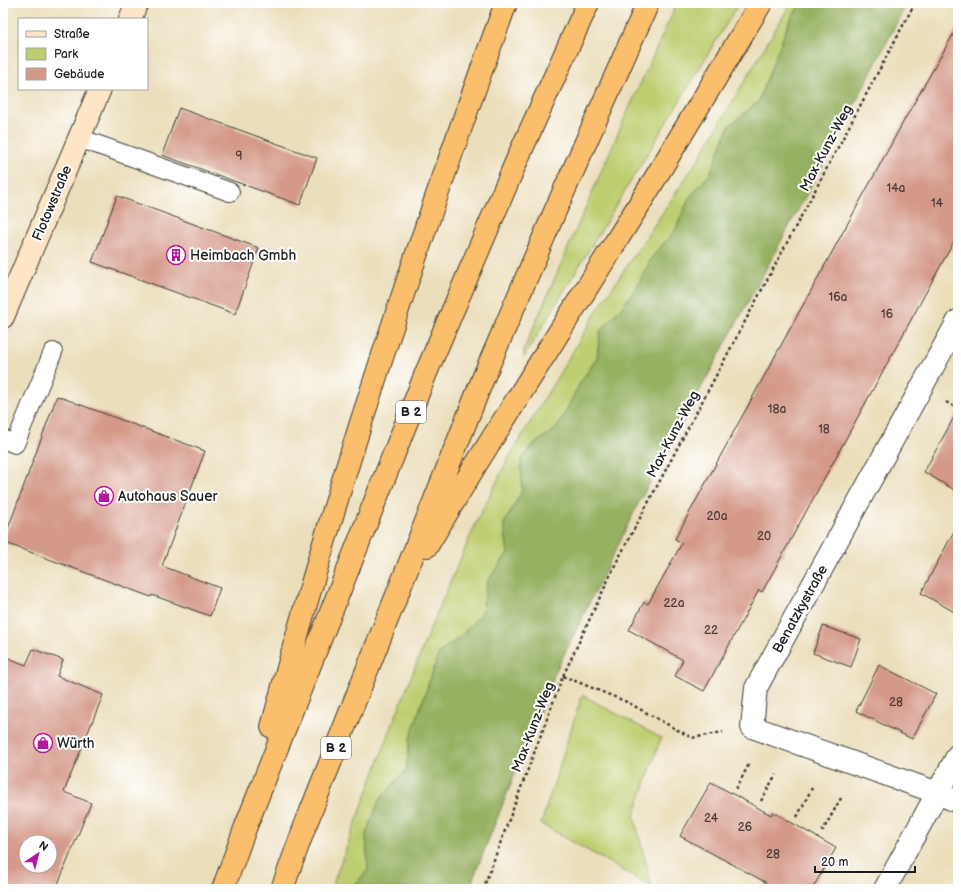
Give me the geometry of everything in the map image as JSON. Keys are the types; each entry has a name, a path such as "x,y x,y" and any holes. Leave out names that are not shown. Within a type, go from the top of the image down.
{"highway":[{"path":"246,826 304,608 390,331 506,3"},
{"name":"B 2","path":"224,889 246,826 426,372 520,152 588,3"},
{"name":"B 2","path":"282,889 305,826 484,376 556,209 648,3"},
{"path":"391,608 480,459 642,200 761,3"}],"street":[{"path":"130,18 137,3"},
{"name":"Flotowstraße","path":"3,318 100,90"},
{"name":"Benatzkystraße","path":"752,727 756,688 958,321"},
{"path":"752,727 938,793 958,802"},
{"path":"884,889 958,755"}],"lane":[{"path":"79,138 230,192"},
{"path":"3,439 15,444 53,352"}],"path":[{"name":"Max-Kunz-Weg","path":"483,889 563,676 616,563 915,3"},
{"path":"563,676 627,702 692,738 752,727"},
{"path":"736,789 749,764"},
{"path":"762,801 776,774"},
{"path":"797,817 812,788"},
{"path":"822,832 841,798"}],"green space":[{"path":"677,3 739,3 524,357 524,349 626,115"},
{"path":"791,3 801,3 789,22 758,102 729,126 710,174 689,198 675,231 652,257 639,283 622,307 600,331 597,358 580,383 557,428 533,445 521,461 522,491 504,524 508,553 487,582 482,612 462,635 439,653 410,738 406,770 379,801 366,834 368,870 351,889 331,889 432,624 476,523 508,459 600,306 696,163"},
{"path":"801,3 907,3 835,142 637,506 555,673 469,889 351,889 368,870 366,834 379,801 406,770 410,738 439,653 462,635 482,612 487,582 508,553 504,524 522,491 521,461 533,445 557,428 580,383 597,358 600,331 622,307 639,283 652,257 675,231 689,198 710,174 729,126 758,102 789,22"},
{"path":"582,695 661,738 634,816 652,887 541,824"}],"building":[{"path":"958,26 958,234 762,592 759,590 704,691 675,676 683,660 629,630 644,602 648,604 682,543 675,539 906,117"},
{"path":"179,108 317,158 300,205 162,155"},
{"name":"Heimbach Gmbh","path":"117,196 259,248 235,314 92,262"},
{"name":"Autohaus Sauer","path":"57,396 205,451 162,566 220,588 210,616 152,595 151,597 3,542"},
{"path":"958,410 958,492 924,472"},
{"path":"958,524 958,614 921,593"},
{"path":"823,626 861,639 851,667 813,653"},
{"name":"Würth","path":"33,649 63,660 57,676 103,695 64,792 91,803 56,889 3,889 3,656 26,665"},
{"path":"879,665 936,694 912,739 856,711"},
{"path":"711,782 771,815 773,812 836,848 812,889 778,889 680,836"}],"place":[{"name":"Heimbach Gmbh","path":"176,255"},
{"name":"Autohaus Sauer","path":"104,496"},
{"name":"Würth","path":"43,743"}]}
